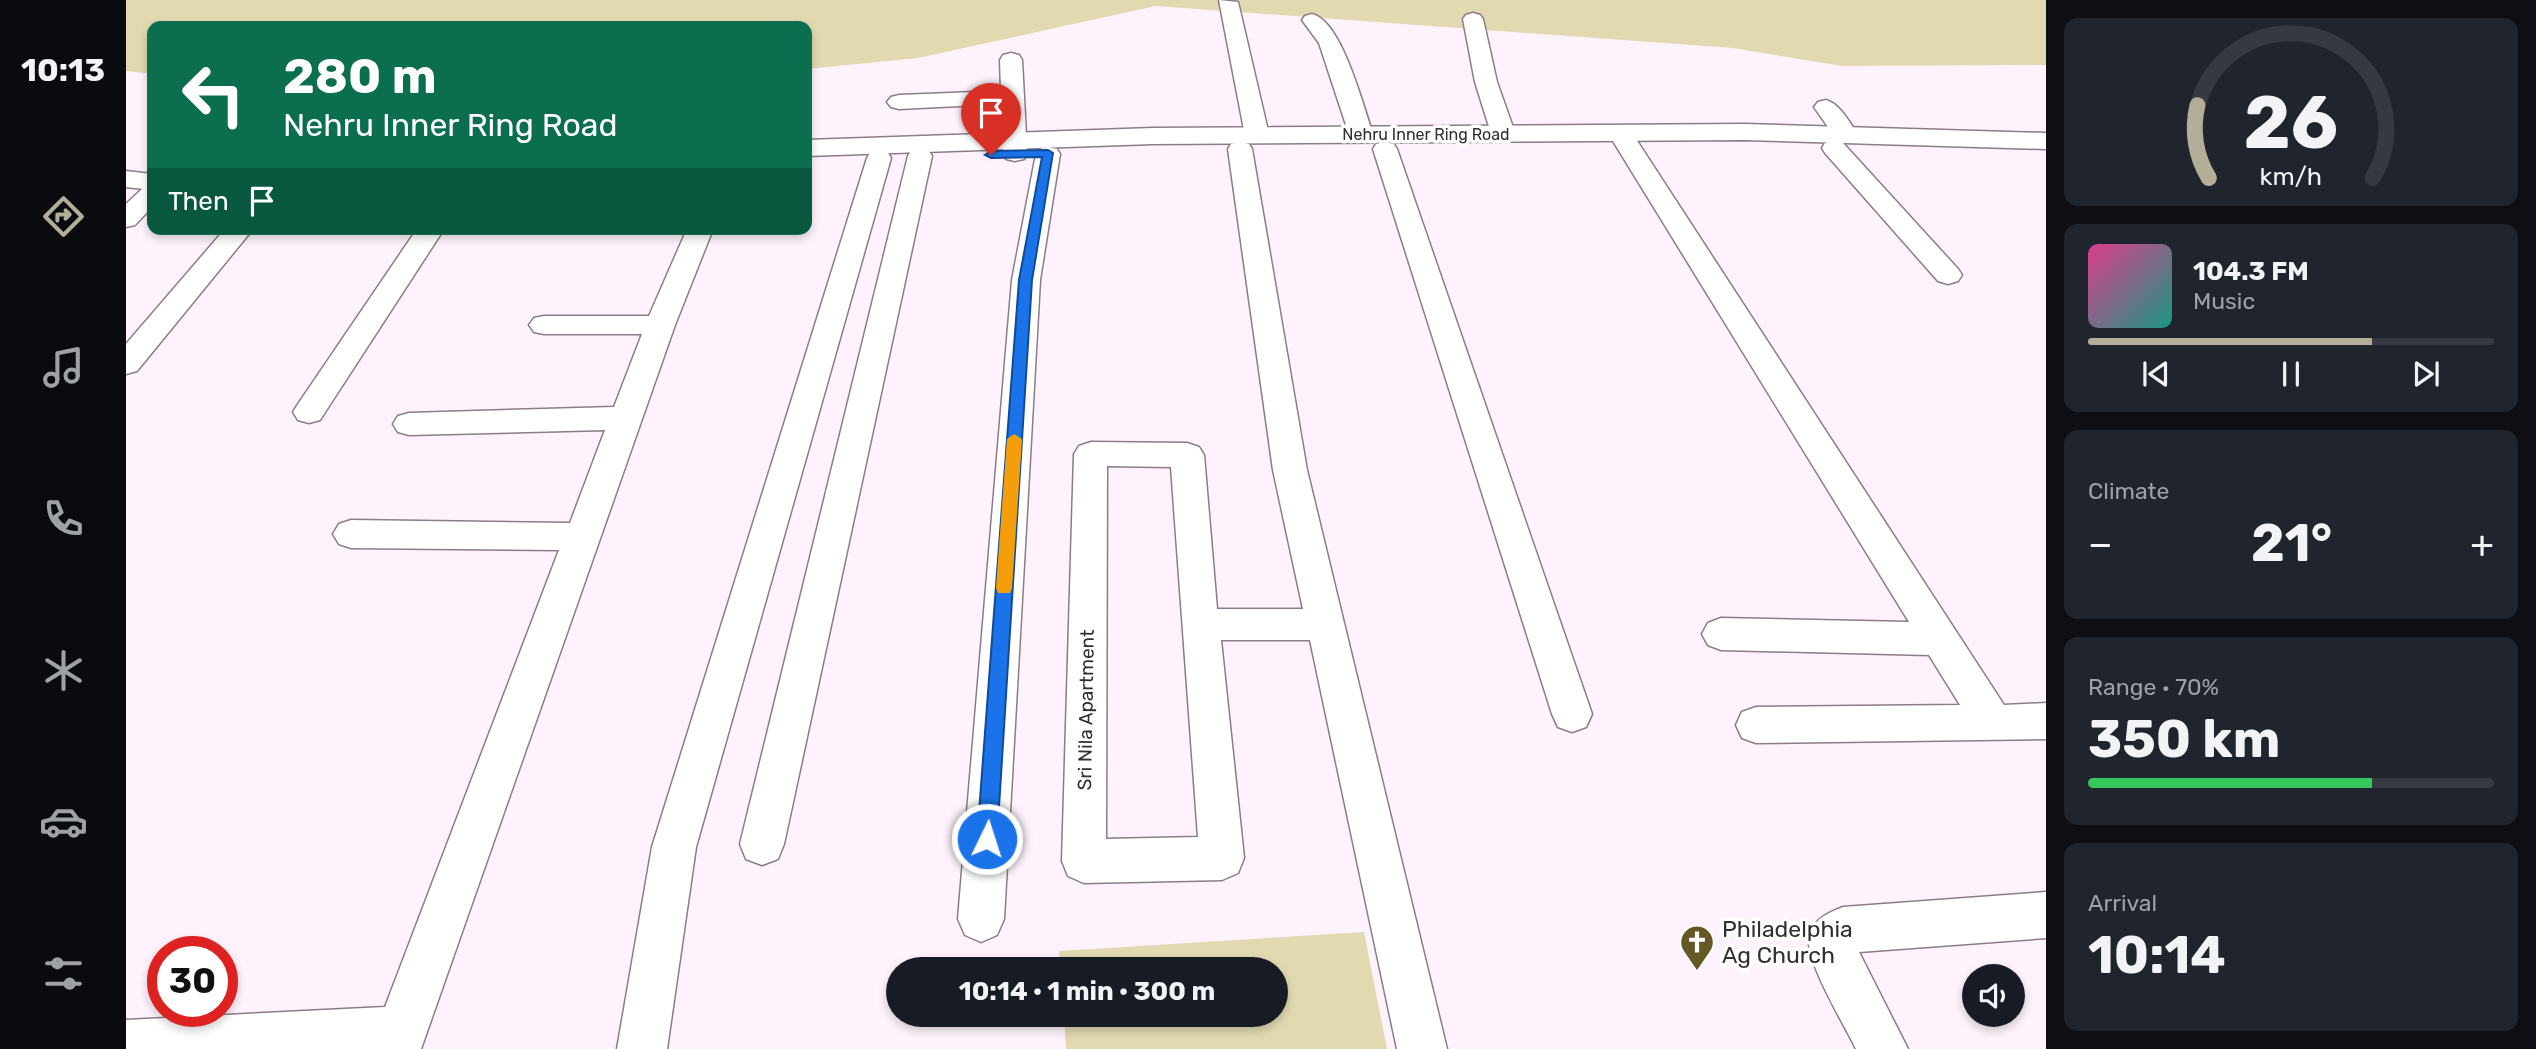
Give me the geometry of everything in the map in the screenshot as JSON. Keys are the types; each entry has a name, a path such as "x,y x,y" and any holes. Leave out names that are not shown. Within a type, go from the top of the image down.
{"main road":[{"name":"Nehru Inner Ring Road","path":"1373,141 1503,133 1624,139"},
{"name":"Nehru Inner Ring Road","path":"812,148 1624,139 2046,141"},
{"name":"Nehru Inner Ring Road","path":"812,162 920,156 1015,147 1048,153 1248,142"},
{"name":"Nehru Inner Ring Road","path":"1840,142 2046,154"},
{"path":"126,164 147,166"},
{"path":"126,179 147,181"}],"street":[{"path":"1228,2 1290,470 1422,1049"},
{"path":"1473,19 1486,82 1503,133"},
{"path":"1312,20 1329,43 1373,141 1572,713"},
{"path":"1011,60 1015,147"},
{"path":"899,102 1013,97"},
{"path":"1826,107 1840,142 1948,275"},
{"path":"1624,139 1993,723"},
{"path":"981,919 1026,280 1048,153"},
{"path":"762,844 920,156"},
{"path":"642,1049 674,847 879,158"},
{"path":"126,219 147,198"},
{"path":"126,364 235,235"},
{"path":"309,412 427,235"},
{"path":"126,1045 398,1040 660,325 698,235"},
{"path":"544,325 660,325"},
{"path":"409,424 627,418"},
{"name":"Sri Nila Apartment","path":"1091,454 1187,454 1200,625 1222,858 1084,861 1091,454"},
{"path":"351,534 584,537"},
{"path":"1200,625 1325,624"},
{"path":"1721,634 1942,639"},
{"path":"1756,725 2046,722"},
{"path":"1883,1049 1838,963 1832,939 1843,930 2046,915"}],"shaded area":[{"path":"126,0 2046,0 2046,65 1842,66 1733,48 1156,6 918,58 812,69 812,21 147,21 147,73 126,71"},
{"path":"1364,932 1387,1049 1066,1049 1065,1027 1288,1027 1288,957 1059,957 1059,951"}],"slow traffic":[{"path":"1004,588 1014,439"}],"place":[{"name":"Philadelphia Ag Church","path":"1697,972"}],"route":[{"path":"987,839 1026,280 1048,153 991,155"}]}
